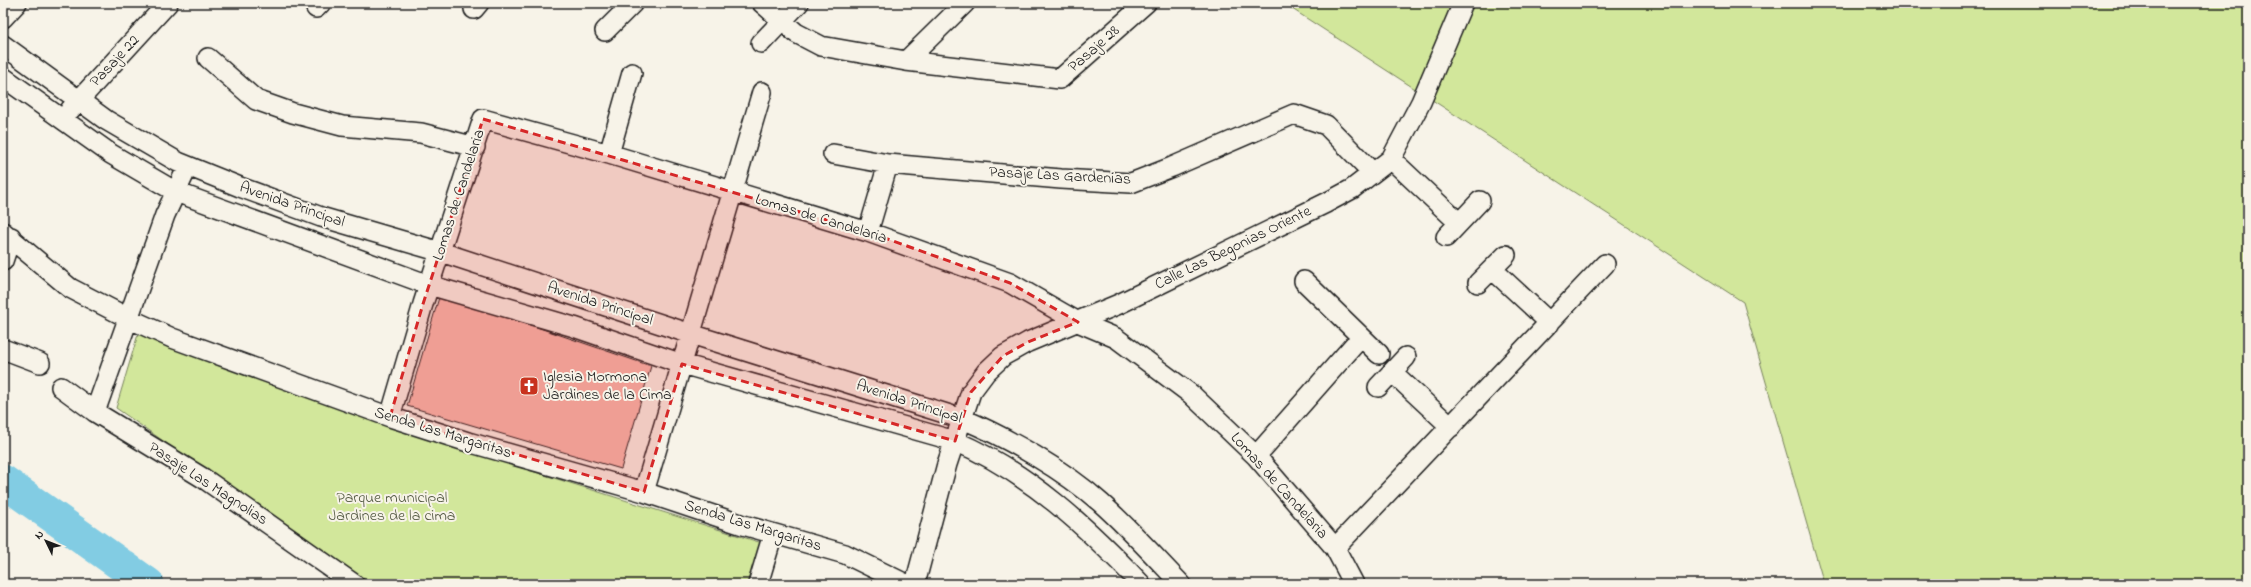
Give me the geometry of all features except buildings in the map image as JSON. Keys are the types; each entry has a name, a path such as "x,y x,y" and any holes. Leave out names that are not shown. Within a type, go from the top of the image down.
{"street":[{"path":"3,18 17,3"},
{"name":"Pasaje 22","path":"62,120 78,100 168,3"},
{"path":"605,31 633,3"},
{"path":"762,3 796,33 821,46 906,61 965,3"},
{"path":"761,42 799,3"},
{"name":"Pasaje 28","path":"906,61 1060,79 1146,3"},
{"name":"Calle Las Begonias Oriente","path":"915,584 955,441 971,392 986,372 1002,356 1028,342 1078,322 1326,203 1352,189 1373,173 1391,159 1421,102 1463,3"},
{"name":"Avenida Principal","path":"3,45 106,120 188,166 321,217 440,252 691,334 963,419 1040,459 1100,502 1181,584"},
{"path":"208,58 256,100 293,113 342,126 421,133 475,147"},
{"path":"609,154 632,73"},
{"name":"Avenida Principal","path":"3,77 111,154 176,192 429,286 574,327 682,364 955,441 1020,475 1098,539 1141,584"},
{"path":"644,492 762,92"},
{"name":"Pasaje Las Gardenias","path":"833,154 888,164 1061,179 1131,183 1172,167 1294,114 1326,125 1373,173"},
{"name":"Lomas de Candelaria","path":"390,417 429,286 483,119 609,154 868,232 1010,283 1078,322 1116,338 1192,395 1256,456 1335,548 1354,584"},
{"path":"1391,159 1459,223"},
{"path":"868,232 888,164"},
{"path":"95,412 130,319 165,215 188,166"},
{"path":"1446,237 1480,201"},
{"path":"3,261 7,234"},
{"name":"Senda Las Margaritas","path":"7,234 70,288 130,319 172,338 390,417 468,442 644,492 773,534 845,554 906,584"},
{"path":"1478,283 1506,255"},
{"path":"1335,548 1451,428 1605,264"},
{"path":"1492,269 1550,323"},
{"path":"1304,281 1379,354"},
{"path":"1256,456 1361,337"},
{"path":"3,349 40,363"},
{"path":"1378,387 1406,357"},
{"path":"1392,372 1451,428"},
{"name":"Pasaje Las Magnolias","path":"62,387 95,412 203,478 354,584"},
{"path":"758,584 773,534"}],"highlighted area":[{"path":"483,119 868,232 1010,283 1078,322 1028,342 1003,356 971,392 955,441 682,364 644,492 390,417 423,304"}],"green space":[{"path":"1283,3 2248,3 2248,584 1824,584 1743,302"},
{"name":"Parque municipal Jardines de la cima","path":"139,331 375,422 762,543 750,584 374,584 348,570 116,408"}],"waterway":[{"path":"3,481 148,584"}],"place":[{"name":"Iglesia Mormona Jardines de la Cima","path":"529,386"}]}
